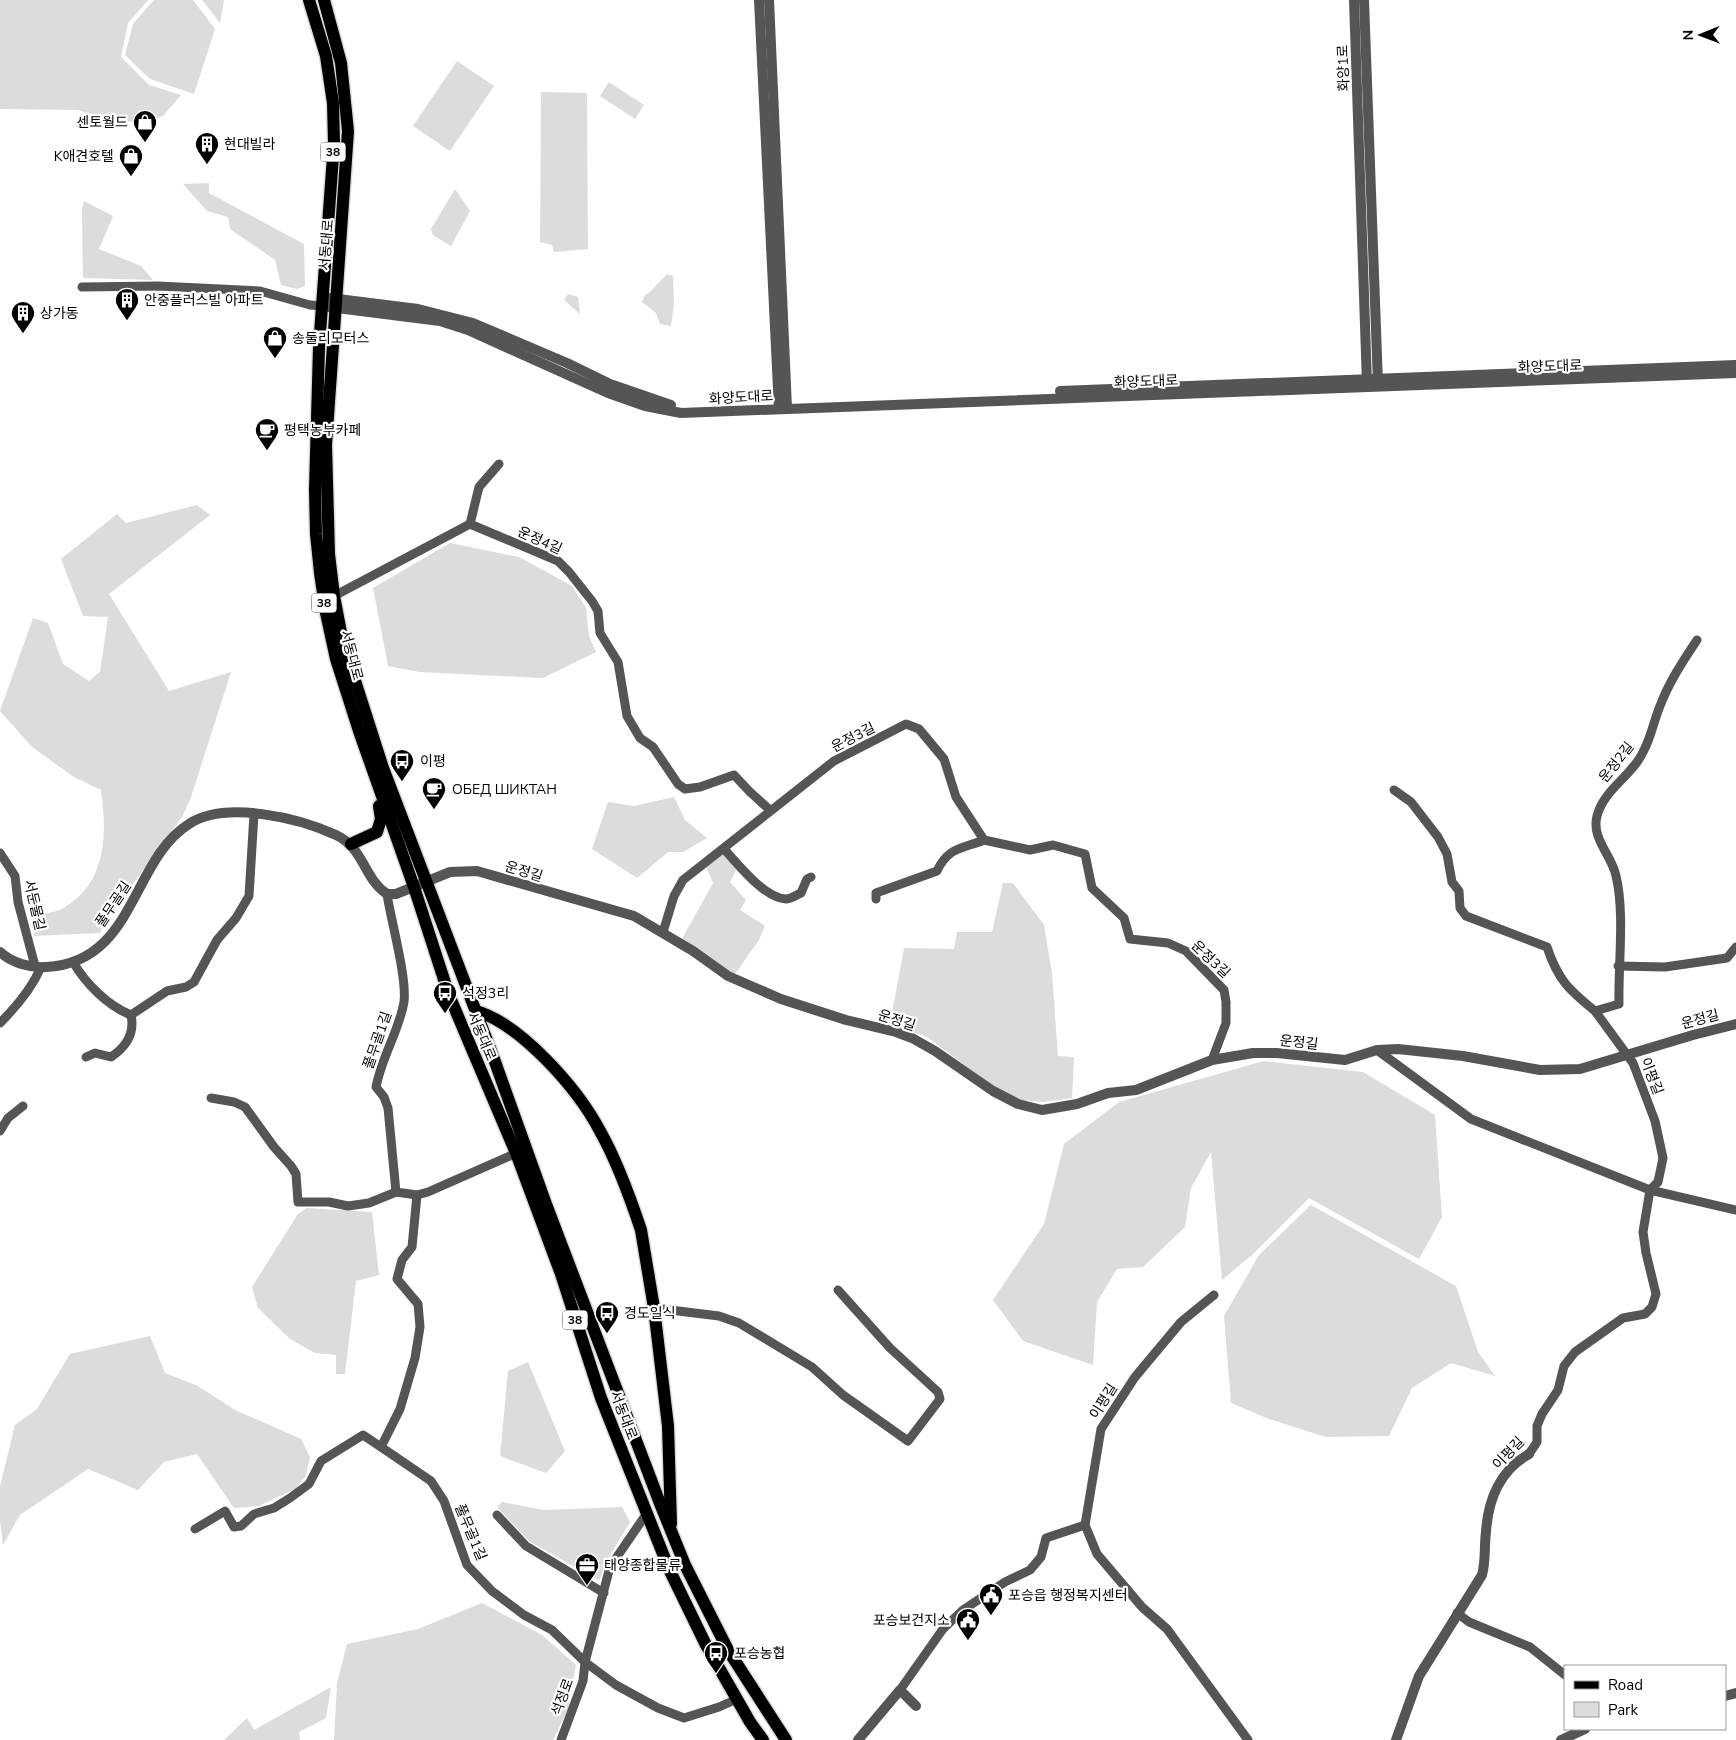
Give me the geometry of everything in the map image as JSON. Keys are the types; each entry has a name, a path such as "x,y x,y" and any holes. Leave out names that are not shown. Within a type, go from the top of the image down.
{"main road":[{"name":"서동대로","path":"309,0 326,56 333,103 334,143 322,302 315,490 316,534 320,573 336,659 381,796 476,1011 601,1398 669,1569 698,1628 737,1699 763,1740"},
{"name":"서동대로","path":"324,0 341,63 348,131 326,445 326,510 334,596 343,643 420,885 449,995 546,1204 685,1565 728,1650 786,1740"},
{"path":"351,844 377,832 381,820 379,804 381,796"},
{"name":"서동대로","path":"476,1011 491,1016 506,1025 536,1049 575,1094 600,1130 634,1208 640,1230 654,1308 668,1426 671,1532"}],"street":[{"path":"759,0 783,406"},
{"path":"769,0 783,406"},
{"name":"화양1로","path":"1354,0 1364,135"},
{"name":"화양1로","path":"1364,0 1364,135"},
{"path":"1364,135 1373,383"},
{"path":"82,287 158,286 260,291 310,305 322,302"},
{"name":"화양도대로","path":"322,302 440,321 662,403 681,407 783,406 1373,383 1736,365"},
{"name":"화양도대로","path":"1373,383 1736,373"},
{"path":"334,596 470,524 479,487 499,464"},
{"name":"운정4길","path":"470,524 558,561 592,600 598,611 600,633 618,662 627,716 640,738 653,747 678,784 685,789 700,787 734,775 770,810"},
{"name":"운정2길","path":"1595,1012 1619,1004 1620,914 1616,874 1596,834 1597,816 1610,790 1643,753 1660,704 1678,668 1697,640"},
{"name":"운정3길","path":"663,932 674,896 683,880 834,761 906,724 919,730 944,759 956,797 984,840 1030,850 1053,845 1085,854 1092,888 1124,918 1130,939 1168,943 1186,951 1224,990 1226,1023 1212,1060"},
{"path":"1394,790 1411,802 1438,838 1446,854 1452,882 1459,891 1460,908 1466,916 1547,948 1558,975 1574,994 1595,1012 1629,1055"},
{"name":"풀무골길","path":"38,967 63,966 103,944 129,910 161,852 176,833 196,820 222,812 254,814 334,834 351,844 377,884 387,894"},
{"path":"131,1015 167,991 186,987 194,982 217,940 236,918 249,896 254,814"},
{"path":"876,899 876,893 884,888 937,870 943,858 950,852 984,840"},
{"path":"724,849 753,880 777,897 788,899 801,893 807,879 811,877"},
{"name":"서둔물길","path":"0,853 15,876 18,902 38,967"},
{"name":"운정길","path":"420,885 450,872 477,871 634,916 663,932 728,976 818,1011 912,1038 935,1051 992,1091 1018,1104 1042,1110 1076,1104 1108,1093 1136,1090 1212,1060 1253,1053 1277,1053 1345,1060 1377,1050 1398,1049 1463,1056 1547,1070 1580,1069 1692,1035 1736,1024"},
{"path":"387,894 396,894 420,885"},
{"name":"풀무골1길","path":"387,894 403,981 404,1001 394,1034 380,1065 376,1087 384,1097 388,1108 396,1192"},
{"path":"1618,966 1665,967 1727,958 1736,947"},
{"path":"0,952 6,958 38,967 37,978 0,1023"},
{"path":"73,962 79,972 117,1009 131,1015"},
{"path":"86,1057 95,1053 111,1057 120,1050 132,1034 131,1015"},
{"path":"1377,1050 1471,1119 1650,1190 1736,1210"},
{"name":"이평길","path":"1396,1740 1419,1676 1482,1575 1485,1563 1489,1506 1497,1485 1517,1461 1529,1454 1537,1442 1537,1426 1542,1414 1558,1390 1564,1366 1575,1352 1623,1318 1645,1314 1652,1307 1656,1287 1646,1253 1643,1232 1650,1190 1658,1182 1663,1158 1655,1121 1629,1055"},
{"path":"211,1098 245,1106 296,1174 298,1202 329,1202 348,1206 369,1203 396,1192 416,1195 522,1151"},
{"path":"0,1131 8,1118 23,1106"},
{"path":"381,1447 400,1409 415,1358 420,1327 418,1304 398,1279 402,1260 412,1247 416,1195"},
{"path":"654,1308 720,1316 739,1323 812,1367 844,1395 908,1441 940,1399 938,1392 890,1348 838,1290"},
{"name":"이평길","path":"1085,1524 1101,1429 1135,1377 1181,1322 1214,1295"},
{"name":"풀무골1길","path":"195,1529 226,1511 234,1527 241,1526 254,1514 274,1508 309,1484 321,1461 362,1435 431,1481 444,1501 467,1565 492,1591 524,1614 552,1630 586,1662 616,1685 658,1708 684,1718 737,1699"},
{"path":"586,1662 610,1567 647,1513"},
{"path":"497,1515 526,1546 604,1593"},
{"path":"858,1740 900,1690 943,1630 963,1610 1005,1582 1030,1570 1041,1557 1046,1538 1085,1524 1097,1554 1142,1607 1167,1629 1248,1740"},
{"path":"1457,1614 1469,1622 1530,1647 1564,1674"},
{"name":"석정로","path":"560,1740 583,1681 586,1662"},
{"path":"900,1690 916,1706"},
{"path":"1561,1740 1583,1730"}],"green space":[{"path":"0,0 148,0 128,23 121,57 149,85 181,95 163,116 146,122 113,121 78,110 0,109"},
{"path":"154,0 193,0 215,29 194,94 150,79 125,55 133,24"},
{"path":"202,0 224,0 220,23"},
{"path":"457,61 494,86 450,151 413,126"},
{"path":"609,82 644,105 635,119 600,96"},
{"path":"541,92 587,93 588,249 554,252 552,245 540,242"},
{"path":"209,183 209,193 304,244 305,286 297,289 281,285 275,260 230,229 228,217 207,211 183,184"},
{"path":"455,189 470,211 451,246 433,235 431,229"},
{"path":"84,201 113,216 99,249 141,266 153,280 83,278 82,208"},
{"path":"667,274 673,276 674,305 671,326 660,324 656,313 642,302 645,295"},
{"path":"568,294 578,297 580,314 564,300"},
{"path":"197,505 210,515 109,594 169,691 231,672 191,797 182,817 105,922 100,933 34,936 32,916 62,909 79,897 89,884 101,855 104,823 101,790 74,777 32,747 0,711 33,618 48,623 63,664 89,681 100,672 108,617 83,616 61,559 117,514 126,523"},
{"path":"450,543 519,557 572,586 586,608 589,636 596,652 543,678 419,672 388,666 373,588"},
{"path":"674,797 685,820 707,838 683,852 668,852 637,878 592,849 608,802 634,806"},
{"path":"723,853 736,870 730,882 746,900 740,910 765,926 759,940 735,974 677,948 713,883 706,867"},
{"path":"1003,883 1013,883 1044,925 1052,973 1058,1056 1074,1057 1072,1098 1044,1102 1019,1100 989,1083 927,1037 890,1024 904,948 954,949 957,932 992,932"},
{"path":"1264,1061 1363,1072 1435,1115 1442,1217 1419,1259 1309,1198 1252,1255 1222,1280 1211,1152 1191,1188 1185,1227 1143,1267 1117,1269 1097,1302 1093,1365 1023,1341 993,1300 1044,1224 1064,1144 1119,1102"},
{"path":"1311,1205 1456,1286 1478,1352 1495,1376 1451,1363 1412,1388 1389,1436 1326,1437 1269,1419 1231,1403 1224,1316 1259,1255"},
{"path":"307,1208 372,1212 379,1275 356,1281 345,1374 336,1374 336,1355 315,1353 290,1339 258,1308 252,1287 298,1214"},
{"path":"150,1336 165,1373 198,1386 235,1410 301,1439 310,1457 306,1476 295,1489 259,1506 234,1508 197,1454 164,1462 138,1490 88,1469 20,1515 3,1545 0,1521 0,1486 15,1425 37,1409 70,1354"},
{"path":"528,1362 565,1451 546,1473 500,1456 508,1371"},
{"path":"502,1502 544,1510 622,1507 630,1522 609,1557 599,1581 529,1541 497,1507"},
{"path":"482,1603 542,1635 576,1665 568,1709 553,1740 334,1740 337,1683 347,1644 418,1629"},
{"path":"331,1687 326,1718 299,1732 300,1740 224,1740 247,1718 254,1730"}],"place":[{"name":"센토월드","path":"145,143"},
{"name":"현대빌라","path":"207,165"},
{"name":"K애견호텔","path":"131,177"},
{"name":"안중플러스빌 아파트","path":"127,321"},
{"name":"상가동","path":"23,334"},
{"name":"송둘리모터스","path":"275,359"},
{"name":"평택농부카페","path":"267,451"},
{"name":"이평","path":"402,782"},
{"name":"ОБЕД ШИКТАН","path":"434,810"},
{"name":"석정3리","path":"445,1014"},
{"name":"경도일식","path":"607,1334"},
{"name":"태양종합물류","path":"587,1586"},
{"name":"포승읍 행정복지센터","path":"991,1616"},
{"name":"포승보건지소","path":"968,1641"},
{"name":"포승농협","path":"716,1674"}]}
